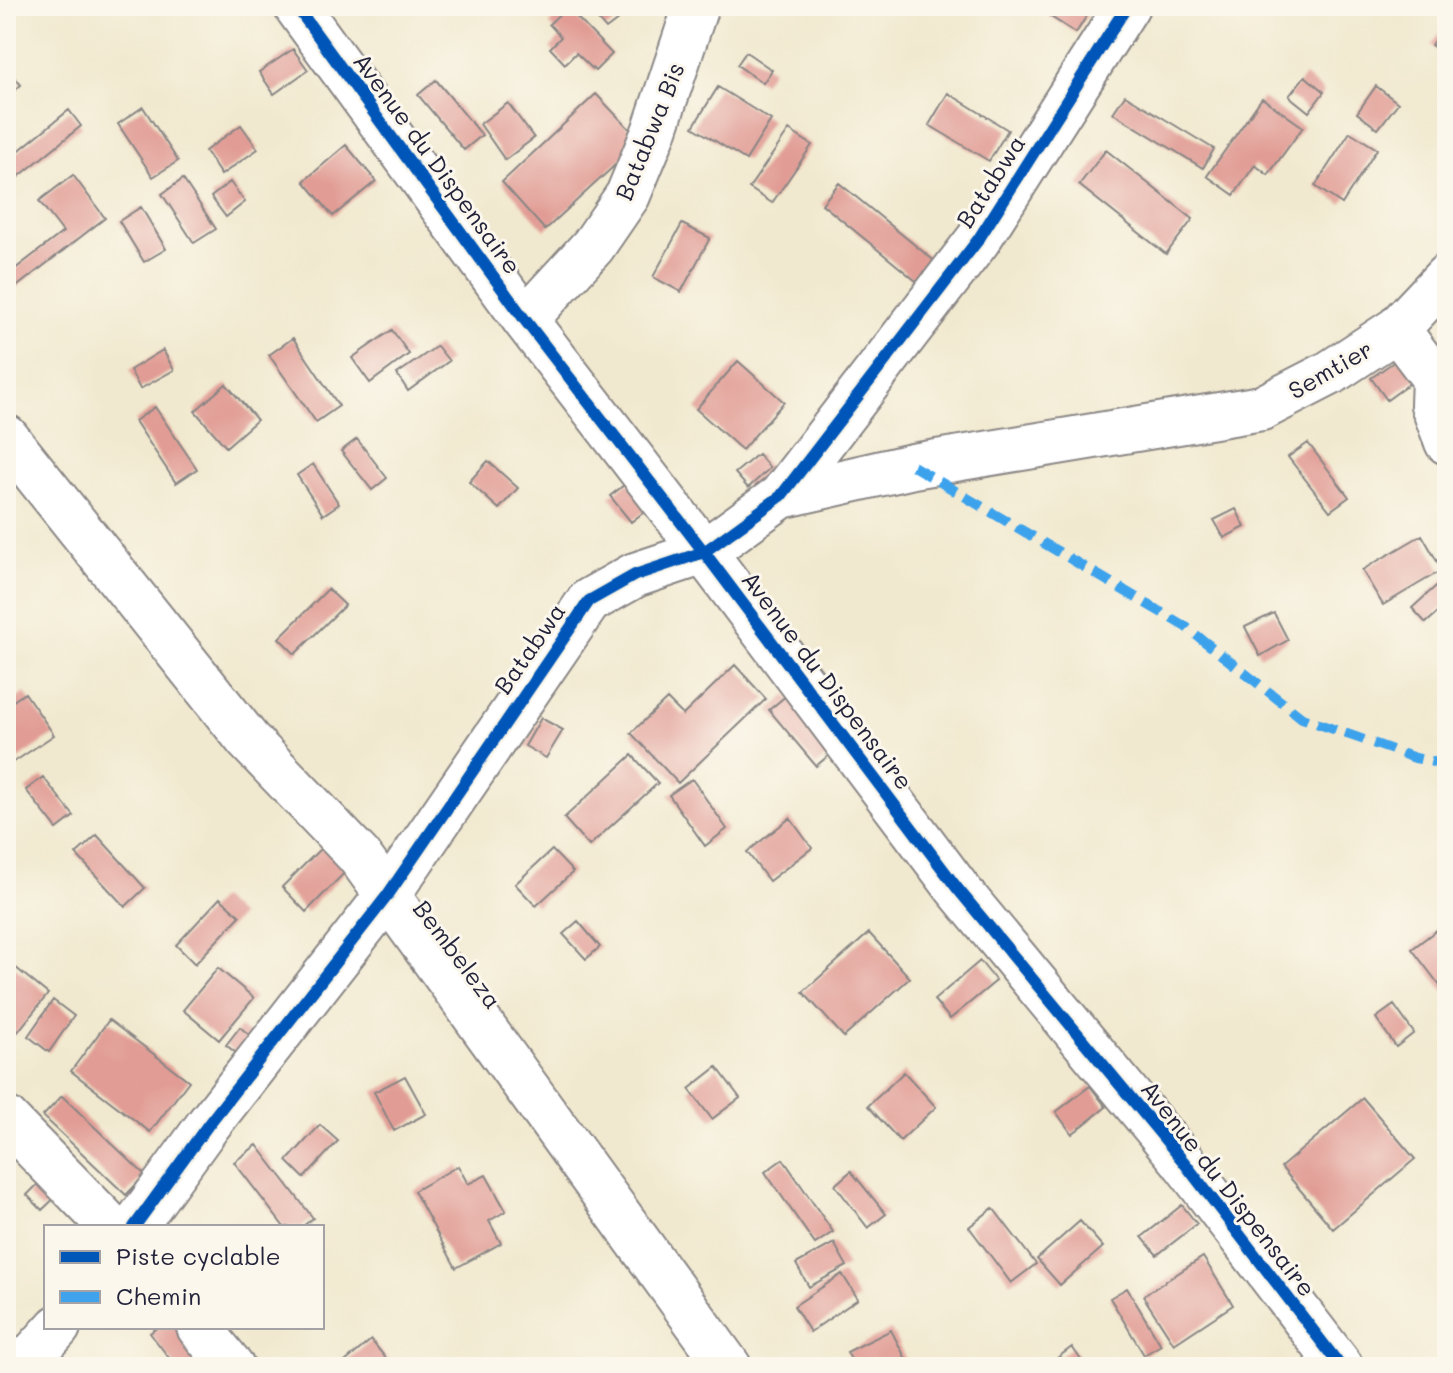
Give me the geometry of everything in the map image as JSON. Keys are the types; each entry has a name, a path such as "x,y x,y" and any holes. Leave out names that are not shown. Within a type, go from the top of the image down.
{"street":[{"name":"Avenue du Dispensaire","path":"296,6 525,320 957,888 1183,1161 1341,1367"},
{"name":"Batabwa Bis","path":"525,320 593,246 628,195 654,132 696,6"},
{"name":"Batabwa","path":"135,1225 208,1125 387,896 589,601 635,575 704,552 781,496 978,240 1127,6"},
{"name":"Semtier","path":"781,496 913,466 1262,408 1330,373 1397,329 1447,276"},
{"name":"Semtier","path":"1397,329 1434,378 1433,405 1447,442"},
{"name":"Bembeleza","path":"14,463 248,740 359,856 729,1367"},
{"path":"6,1119 109,1225"},
{"path":"22,1367 56,1329"},
{"path":"201,1329 232,1367"}],"building":[{"path":"608,6 619,19 606,29 588,8"},
{"path":"1034,6 1079,6 1089,12 1076,33"},
{"path":"567,7 612,54 595,71 576,53 565,64 550,48 561,37 549,24"},
{"path":"1447,23 1447,56 1431,45"},
{"path":"293,49 308,70 274,94 259,72"},
{"path":"746,52 772,70 763,83 737,65"},
{"path":"6,67 21,85 6,98"},
{"path":"1305,76 1324,92 1309,112 1289,96"},
{"path":"436,80 482,135 464,150 418,95"},
{"path":"1376,86 1398,103 1378,129 1357,113"},
{"path":"718,87 771,120 746,160 693,127"},
{"path":"948,93 1008,130 989,161 929,125"},
{"path":"596,94 641,141 545,230 502,182"},
{"path":"1125,95 1214,149 1203,168 1113,113"},
{"path":"1262,98 1303,127 1268,175 1255,165 1234,195 1207,176"},
{"path":"508,103 534,138 505,160 480,124"},
{"path":"143,107 178,161 153,177 118,124"},
{"path":"69,110 81,126 6,187 6,161"},
{"path":"241,125 258,149 221,175 205,151"},
{"path":"789,130 812,145 772,203 749,188"},
{"path":"1350,132 1377,149 1342,204 1315,186"},
{"path":"346,145 376,181 333,216 304,181"},
{"path":"1106,150 1193,219 1166,254 1079,185"},
{"path":"73,175 105,218 15,288 6,276 63,232 39,201"},
{"path":"183,179 216,229 194,243 162,194"},
{"path":"230,182 245,202 226,217 211,197"},
{"path":"839,183 938,264 921,285 822,204"},
{"path":"141,207 166,249 144,262 119,221"},
{"path":"682,224 710,238 681,292 653,277"},
{"path":"392,330 409,354 370,383 352,358"},
{"path":"293,338 339,406 316,422 269,355"},
{"path":"437,346 449,361 408,391 397,374"},
{"path":"1412,349 1428,370 1387,400 1371,378"},
{"path":"163,350 174,370 140,389 130,370"},
{"path":"738,361 784,402 742,450 696,409"},
{"path":"226,384 257,420 226,447 195,411"},
{"path":"155,407 197,469 176,483 135,421"},
{"path":"357,439 387,478 372,490 341,451"},
{"path":"1308,443 1349,497 1330,511 1288,457"},
{"path":"758,454 770,468 748,488 735,473"},
{"path":"488,461 518,488 499,509 469,482"},
{"path":"313,464 339,504 323,515 297,475"},
{"path":"628,482 649,508 631,522 610,496"},
{"path":"1236,509 1245,527 1224,538 1214,520"},
{"path":"1422,535 1442,570 1383,605 1362,570"},
{"path":"1447,576 1447,604 1426,623 1412,608"},
{"path":"328,589 345,605 295,654 279,638"},
{"path":"1274,613 1288,640 1260,656 1245,627"},
{"path":"735,665 766,699 678,783 631,733 667,699 683,715"},
{"path":"25,693 54,735 14,762 6,751 6,706"},
{"path":"787,695 834,751 816,766 769,710"},
{"path":"541,718 563,730 546,758 525,746"},
{"path":"632,755 658,783 589,846 564,818"},
{"path":"43,777 74,816 57,829 26,790"},
{"path":"692,779 727,829 705,846 669,795"},
{"path":"790,818 812,848 769,881 747,852"},
{"path":"97,835 145,888 125,907 76,854"},
{"path":"331,838 354,863 306,912 282,887"},
{"path":"6,839 15,851 6,858"},
{"path":"552,850 573,872 536,906 515,884"},
{"path":"220,898 240,916 195,964 176,945"},
{"path":"578,921 600,947 586,959 563,934"},
{"path":"1447,922 1447,995 1412,949"},
{"path":"869,933 910,978 844,1037 803,992"},
{"path":"980,961 996,981 950,1019 934,1000"},
{"path":"10,963 48,994 16,1034 6,1026 6,967"},
{"path":"218,968 254,998 219,1040 183,1010"},
{"path":"53,1000 74,1016 49,1052 28,1036"},
{"path":"1394,1005 1414,1033 1396,1047 1376,1018"},
{"path":"109,1020 189,1081 150,1132 71,1071"},
{"path":"240,1027 254,1039 240,1056 226,1045"},
{"path":"717,1067 740,1098 712,1119 689,1089"},
{"path":"904,1072 936,1107 900,1141 868,1106"},
{"path":"405,1076 426,1114 394,1131 374,1092"},
{"path":"1090,1086 1106,1107 1072,1134 1056,1112"},
{"path":"62,1096 145,1175 126,1195 43,1116"},
{"path":"1363,1098 1415,1159 1333,1229 1281,1167"},
{"path":"320,1125 338,1141 304,1178 287,1161"},
{"path":"257,1145 313,1218 304,1225 282,1225 234,1162"},
{"path":"783,1159 833,1232 815,1244 765,1172"},
{"path":"458,1166 468,1184 486,1175 506,1211 489,1221 501,1243 456,1268 414,1191"},
{"path":"851,1171 886,1214 868,1228 835,1185"},
{"path":"44,1178 60,1193 42,1210 27,1195"},
{"path":"1182,1205 1197,1224 1157,1255 1142,1237"},
{"path":"993,1208 1036,1264 1011,1283 969,1227"},
{"path":"1080,1221 1103,1247 1060,1285 1037,1259"},
{"path":"834,1243 847,1266 809,1287 796,1264"},
{"path":"1203,1257 1233,1305 1174,1344 1143,1296"},
{"path":"842,1274 858,1299 810,1332 794,1306"},
{"path":"1127,1288 1161,1345 1144,1355 1110,1298"},
{"path":"155,1329 182,1329 207,1363 203,1367 176,1367 150,1333"},
{"path":"891,1330 910,1367 855,1367 847,1352"},
{"path":"371,1340 393,1367 339,1367"},
{"path":"1072,1347 1086,1367 1057,1367 1053,1361"}],"marked path":[{"path":"913,466 1186,627 1302,718 1415,758 1447,765"}],"cycle path":[{"path":"296,6 525,320 957,888 1183,1161 1341,1367"},
{"path":"135,1225 208,1125 387,896 589,601 635,575 704,552 781,496 978,240 1127,6"}]}
